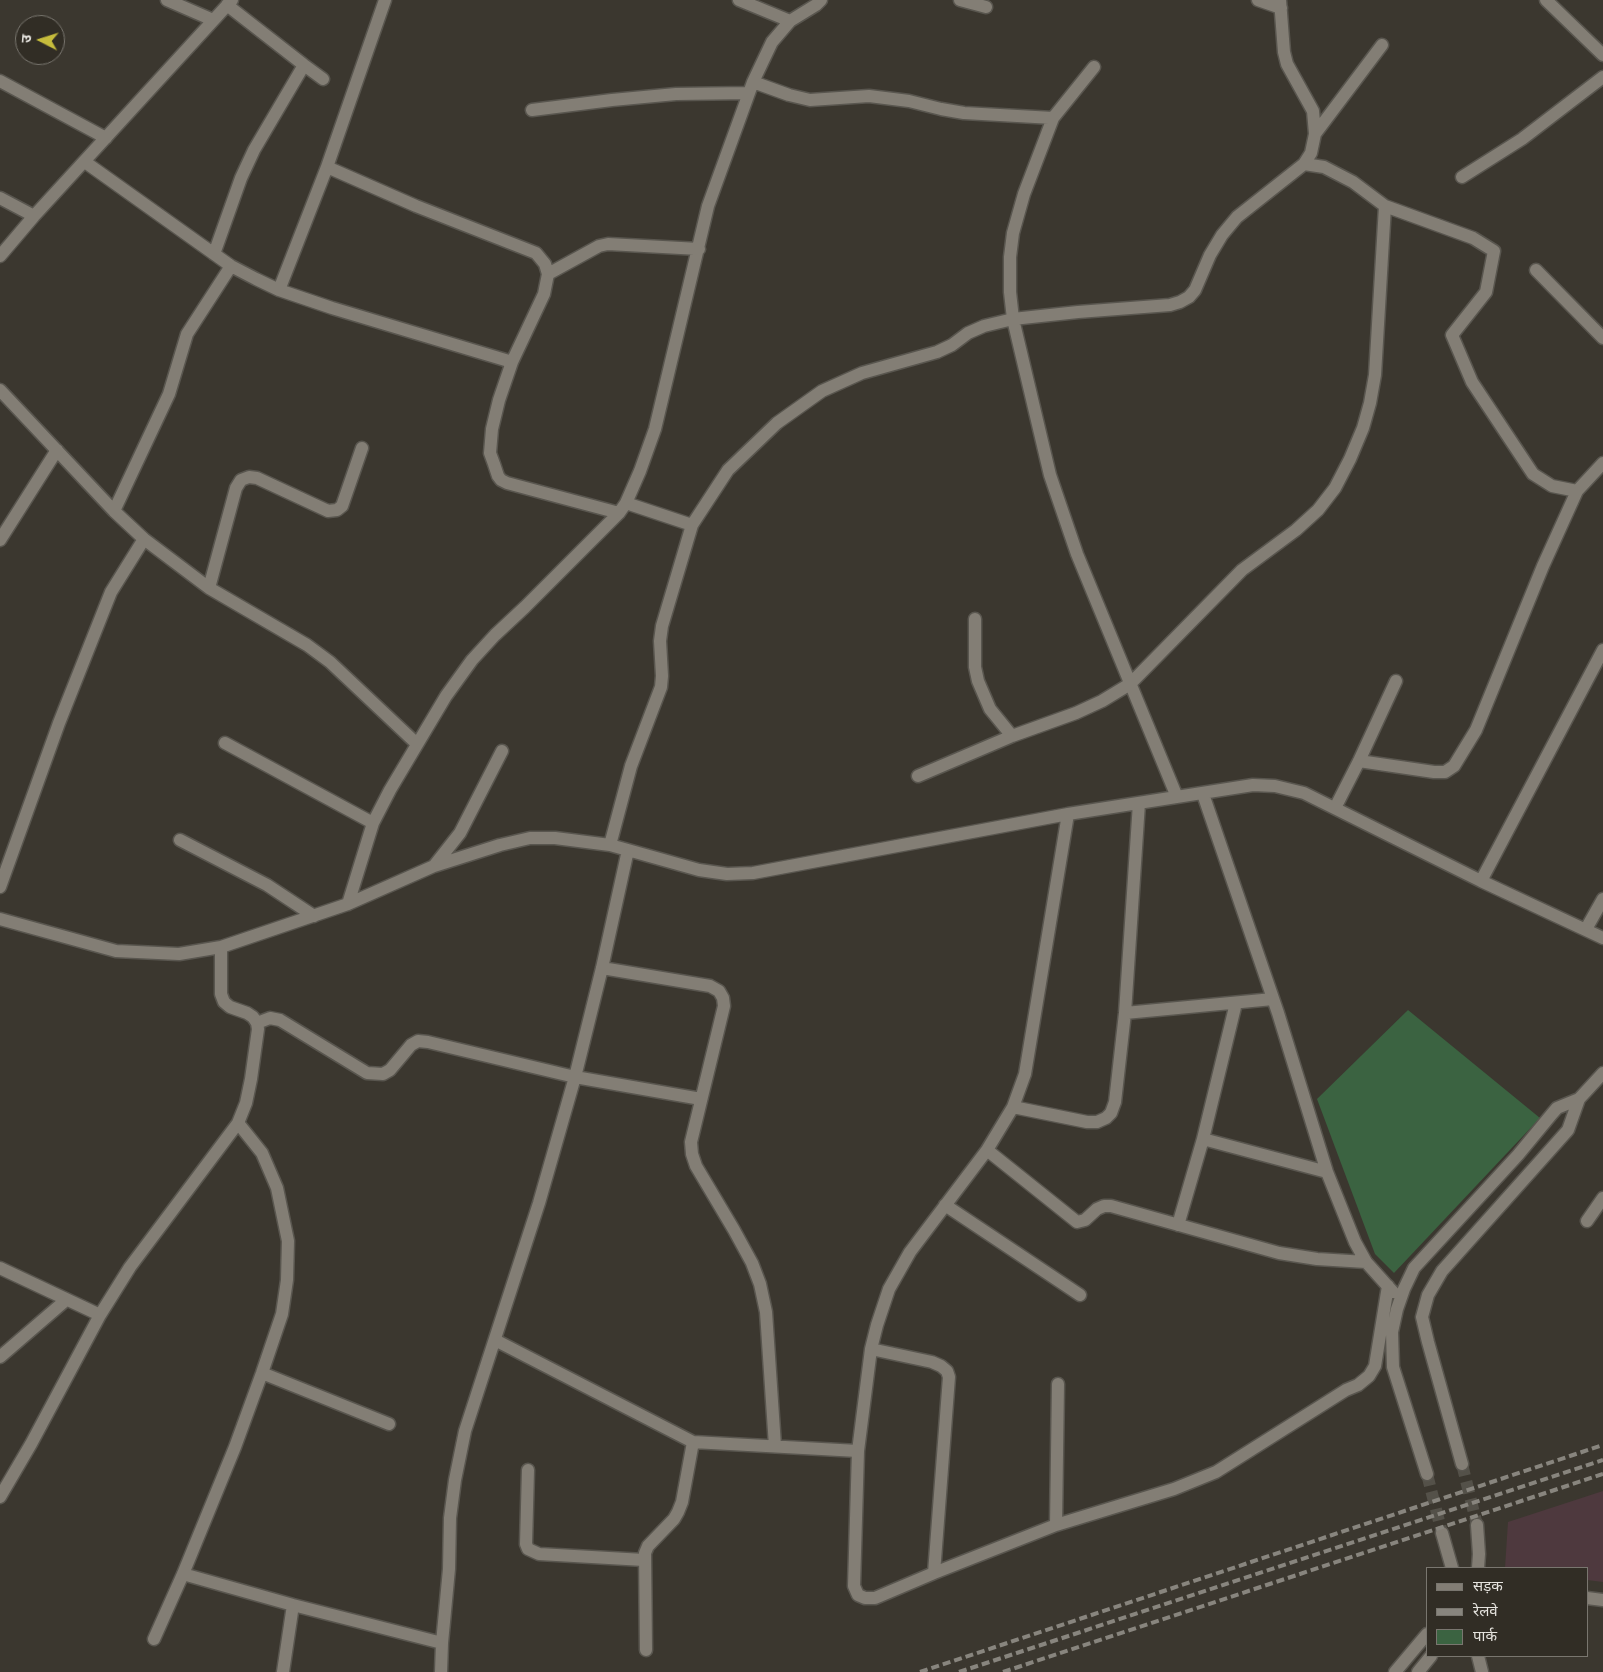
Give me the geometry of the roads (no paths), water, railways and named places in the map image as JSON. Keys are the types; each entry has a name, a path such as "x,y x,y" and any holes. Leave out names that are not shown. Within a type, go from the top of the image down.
{"street":[{"path":"167,0 213,20"},
{"path":"279,290 327,167 385,0"},
{"path":"739,0 790,21"},
{"path":"348,904 374,823 416,744 446,696 472,660 495,635 623,508 640,471 655,429 708,206 751,88 772,42 790,21 822,0"},
{"path":"960,0 986,7"},
{"path":"610,845 631,766 661,687 660,641 662,626 692,525 728,470 777,423 822,391 862,373 937,352 968,333 984,326 1013,319 1180,302 1189,297 1195,290 1210,255 1222,235 1237,217 1304,164 1311,153 1315,134 1313,111 1287,64 1284,52 1281,4 1258,0"},
{"path":"1546,0 1603,55"},
{"path":"0,256 34,216 230,2 323,79"},
{"path":"1315,134 1382,45"},
{"path":"214,254 241,178 254,150 304,65"},
{"path":"1094,67 1053,118 1024,194 1013,233 1010,278 1013,319 1050,475 1077,554 1177,797"},
{"path":"1462,177 1522,139 1603,77"},
{"path":"0,81 106,138"},
{"path":"532,110 612,100 751,88 810,100 869,96 910,101 941,110 974,114 1053,118"},
{"path":"85,162 231,266 279,290 374,322 512,362"},
{"path":"1304,164 1324,167 1353,182 1385,206 1473,238 1494,251 1486,292 1452,335 1472,382 1533,474 1552,486 1577,491"},
{"path":"327,167 416,206 536,253 546,264 548,274 544,294 512,362 499,400 492,429 490,453 501,480 507,484 623,508 692,525"},
{"path":"0,198 34,216"},
{"path":"918,776 1012,736 1093,705 1130,684 1242,570 1296,530 1318,510 1335,488 1350,460 1364,428 1370,403 1375,375 1385,206"},
{"path":"548,274 599,246 608,244 699,249"},
{"path":"114,511 169,394 187,334 231,266"},
{"path":"1536,270 1603,338"},
{"path":"0,390 114,511 144,539 209,588 307,645 330,662 416,744"},
{"path":"209,588 236,488 242,480 249,477 257,478 328,511 334,510 342,506 362,448"},
{"path":"0,540 57,450"},
{"path":"1359,761 1434,772 1445,772 1454,766 1476,730 1543,566 1577,491 1603,463"},
{"path":"0,887 59,723 111,592 144,539"},
{"path":"975,619 975,667 978,681 990,709 1012,736"},
{"path":"1481,881 1599,669 1603,650"},
{"path":"1335,808 1396,681"},
{"path":"225,743 374,823"},
{"path":"434,866 460,833 502,751"},
{"path":"0,919 116,951 179,954 221,947 348,904 434,866 500,845 530,838 555,838 610,845 699,870 727,874 754,873 1068,814 1253,785 1275,786 1304,793 1481,881 1603,938"},
{"path":"1203,794 1273,999 1327,1172 1354,1242 1366,1262 1400,1299"},
{"path":"1013,1108 1087,1122 1097,1122 1112,1113 1115,1102 1125,1013 1139,803"},
{"path":"1068,814 1025,1074 1013,1108 987,1150 910,1252 889,1289 877,1325 871,1349 858,1451 854,1586 858,1595 864,1598 875,1598 1056,1525 1174,1489 1216,1472 1346,1390 1358,1385 1369,1376 1375,1366 1388,1286"},
{"path":"180,840 267,885 314,916"},
{"path":"441,1672 449,1569 450,1518 454,1480 465,1431 539,1203 575,1077 602,968 628,850"},
{"path":"1586,930 1603,899"},
{"path":"0,1497 31,1444 100,1315 130,1267 238,1123 246,1103 251,1079 258,1037 257,1023 247,1013 230,1008 224,1002 221,994 221,947"},
{"path":"602,968 710,986 722,998 724,1006 691,1142 692,1154 696,1166 752,1263 760,1284 766,1312 775,1446"},
{"path":"1125,1013 1273,999"},
{"path":"1178,1224 1203,1139 1236,1003"},
{"path":"257,1023 270,1018 280,1020 367,1073 383,1074 390,1070 405,1052 418,1041 575,1077 701,1100"},
{"path":"1462,1464 1422,1318 1428,1295 1442,1271 1568,1130 1580,1099 1603,1073"},
{"path":"1427,1474 1393,1367 1392,1332 1400,1299 1414,1268 1518,1156 1551,1114 1557,1108 1580,1099"},
{"path":"154,1639 235,1447 282,1314 287,1280 288,1241 277,1188 262,1153 238,1123"},
{"path":"1203,1139 1327,1172"},
{"path":"987,1150 1077,1222 1085,1220 1097,1209 1111,1206 1279,1253 1316,1259 1366,1262"},
{"path":"1587,1221 1603,1198"},
{"path":"945,1205 1080,1295"},
{"path":"0,1268 100,1315"},
{"path":"0,1357 66,1300"},
{"path":"495,1340 694,1442 858,1451"},
{"path":"871,1349 932,1362 947,1371 934,1573"},
{"path":"262,1373 389,1424"},
{"path":"1056,1525 1058,1384"},
{"path":"646,1650 644,1560 648,1546 674,1519 678,1512 682,1502 694,1442"},
{"path":"528,1470 526,1544 528,1549 539,1554 644,1560"},
{"path":"1477,1525 1478,1567"},
{"path":"1442,1534 1452,1567"},
{"path":"183,1574 293,1605 442,1643"},
{"path":"1588,1598 1603,1600"},
{"path":"283,1672 293,1605"},
{"path":"1395,1672 1426,1635"},
{"path":"1418,1672 1430,1657"},
{"path":"1478,1657 1482,1672"}],"tunnel":[{"path":"1462,1464 1477,1525"},
{"path":"1427,1474 1442,1533"}],"railway":[{"path":"920,1672 1603,1445"},
{"path":"959,1672 1603,1460"},
{"path":"1003,1672 1603,1474"}]}
